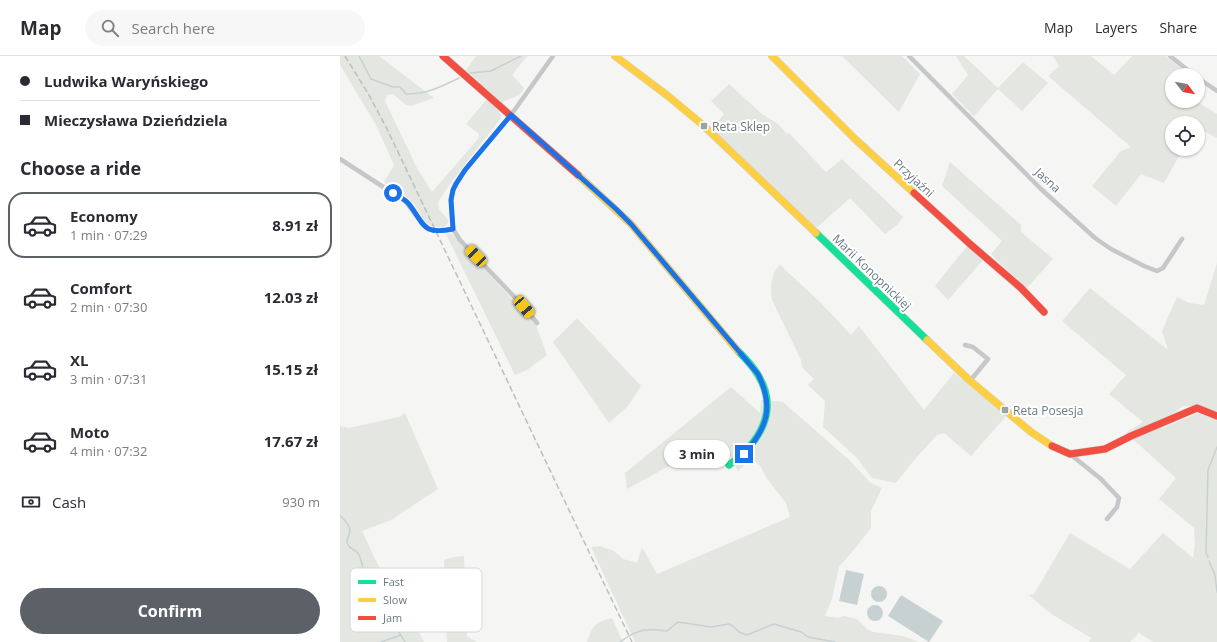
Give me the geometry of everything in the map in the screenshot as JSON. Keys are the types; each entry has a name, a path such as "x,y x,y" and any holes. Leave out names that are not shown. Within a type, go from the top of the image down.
{"street":[{"path":"443,56 626,219 758,374 767,399 763,426 750,447 736,460 729,464"},
{"path":"537,323 524,307 460,240 453,229 451,200 453,190 462,173 511,115 553,56"},
{"name":"Marii Konopnickiej","path":"615,56 668,96 704,126 970,381 1032,432 1051,445 1070,454"},
{"name":"Przyjaźni","path":"772,56 854,138 970,244 1021,288 1044,312"},
{"name":"Jasna","path":"909,56 1041,189 1101,243 1144,266 1157,271 1163,268 1182,239"},
{"path":"1170,56 1185,68"},
{"path":"1205,83 1217,91"},
{"path":"340,159 405,201 427,229 435,231 453,229"},
{"path":"965,345 973,347 988,359 970,381"},
{"path":"1070,454 1105,449 1131,436 1197,408 1217,416"},
{"path":"1070,454 1101,479 1119,498 1117,507 1107,519"}],"shaded area":[{"path":"340,56 379,56 434,98 411,106 406,105 393,94 387,95 385,101 417,168 432,192 478,139 479,134 466,124 487,99 498,109 501,118 438,202 439,209 448,220 448,223 444,227 436,227 426,222 410,200 384,182 394,165 376,125 340,65"},
{"path":"476,56 527,56 512,75 524,88 520,95 502,103 466,70"},
{"path":"842,56 902,56 920,74 899,112"},
{"path":"956,56 964,56 998,88 1023,62 1048,83 1022,111 998,89 974,116 952,94 968,75"},
{"path":"1053,56 1091,56 1114,75 1132,56 1165,56 1181,68 1165,68 1165,108 1205,108 1205,107 1217,114 1217,138 1205,132 1205,116 1165,116 1165,156 1179,156 1164,183 1141,174 1116,206 1092,186 1121,151 1131,147 1048,76 1059,66"},
{"path":"729,84 762,114 778,124 787,134 789,133 826,172 842,159 903,217 897,225 885,234 850,198 813,231 712,129 724,114 711,101"},
{"path":"950,162 1021,225 1021,232 1053,259 1026,289 991,254 1002,241 942,186"},
{"path":"451,233 536,325 547,355 527,370 515,375 446,234"},
{"path":"967,246 983,260 948,300 935,286"},
{"path":"1217,263 1217,414 1198,406 1183,406 1165,419 1161,429 1198,413 1217,420 1217,642 1153,642 1139,633 1130,642 1089,642 1091,638 1050,613 1029,595 1034,594 1070,533 1130,569 1163,533 1193,558 1195,543 1194,528 1159,499 1176,478 1126,433 1143,422 1109,394 1126,375 1062,321 1090,288 1168,350 1162,331 1177,297 1189,303 1204,305"},
{"path":"780,265 820,302 851,335 859,326 924,410 954,373 1007,415 971,456 944,433 937,435 896,483 872,478 856,457 823,427 825,401 808,385 814,379 802,367 801,360 772,300 772,281 777,268"},
{"path":"577,318 641,386 628,406 609,423 553,342"},
{"path":"731,387 760,413 761,400 783,402 848,459 871,483 882,488 871,511 871,528 839,567 832,599 825,616 838,618 844,616 857,619 867,629 873,632 903,636 919,642 635,642 591,547 600,546 614,551 623,559 637,563 642,547 657,574 790,517 786,503 768,480 760,466 750,456 748,462 738,471 730,456 720,460 711,443 627,489 625,473"},
{"path":"405,413 438,489 391,520 362,531 380,568 350,568 350,632 419,632 424,642 340,642 340,426 349,428 399,417"},
{"path":"464,556 464,568 444,568 444,560"},
{"path":"846,570 864,574 857,605 839,601"},
{"path":"879,586 886,591 887,594 882,601 879,602 872,597 871,594 876,587"},
{"path":"901,595 943,621 929,642 888,616"},
{"path":"875,605 882,610 883,613 878,620 875,621 868,616 867,613 872,606"},
{"path":"612,618 623,642 587,642 595,625"},
{"path":"447,632 467,632 467,636 477,642 447,642"}],"waterway":[{"path":"359,56 371,79 393,87 400,87 406,94 421,93 440,87 459,78"},
{"path":"470,73 491,71 521,56"},
{"path":"1208,557 1206,553 1208,470 1217,447"},
{"path":"340,515 350,528 347,543 360,556 363,568"},
{"path":"1209,561 1215,575 1217,592"},
{"path":"620,642 632,634 642,630 667,631 678,622 711,627 729,624 739,632 747,635 774,624 801,632 808,637 835,642"},
{"path":"399,632 405,642"},
{"path":"381,642 401,635"}],"railway":[{"path":"345,56 369,95 387,129 632,642"}],"traffic: fast":[{"path":"816,233 927,340"},
{"path":"729,465 749,447 757,436 763,425 767,401 764,388 754,368 738,351"}],"traffic: slow":[{"path":"615,56 668,96 704,126 816,233"},
{"path":"772,56 854,138 914,193"},
{"path":"578,175 631,224 738,351"},
{"path":"927,340 968,379 1031,432 1052,446"}],"traffic: jam":[{"path":"443,56 578,175"},
{"path":"914,193 1021,288 1044,312"},
{"path":"1052,446 1070,454 1105,449 1131,436 1197,408 1217,416"}],"place":[{"name":"Reta Sklep","path":"704,126"},
{"name":"Reta Posesja","path":"1005,410"}],"route":[{"path":"393,193 408,204 427,229 431,231 453,229 451,195 456,184 465,170 511,115 631,224 758,374 767,399 766,413 763,426 757,437 744,454"}]}
